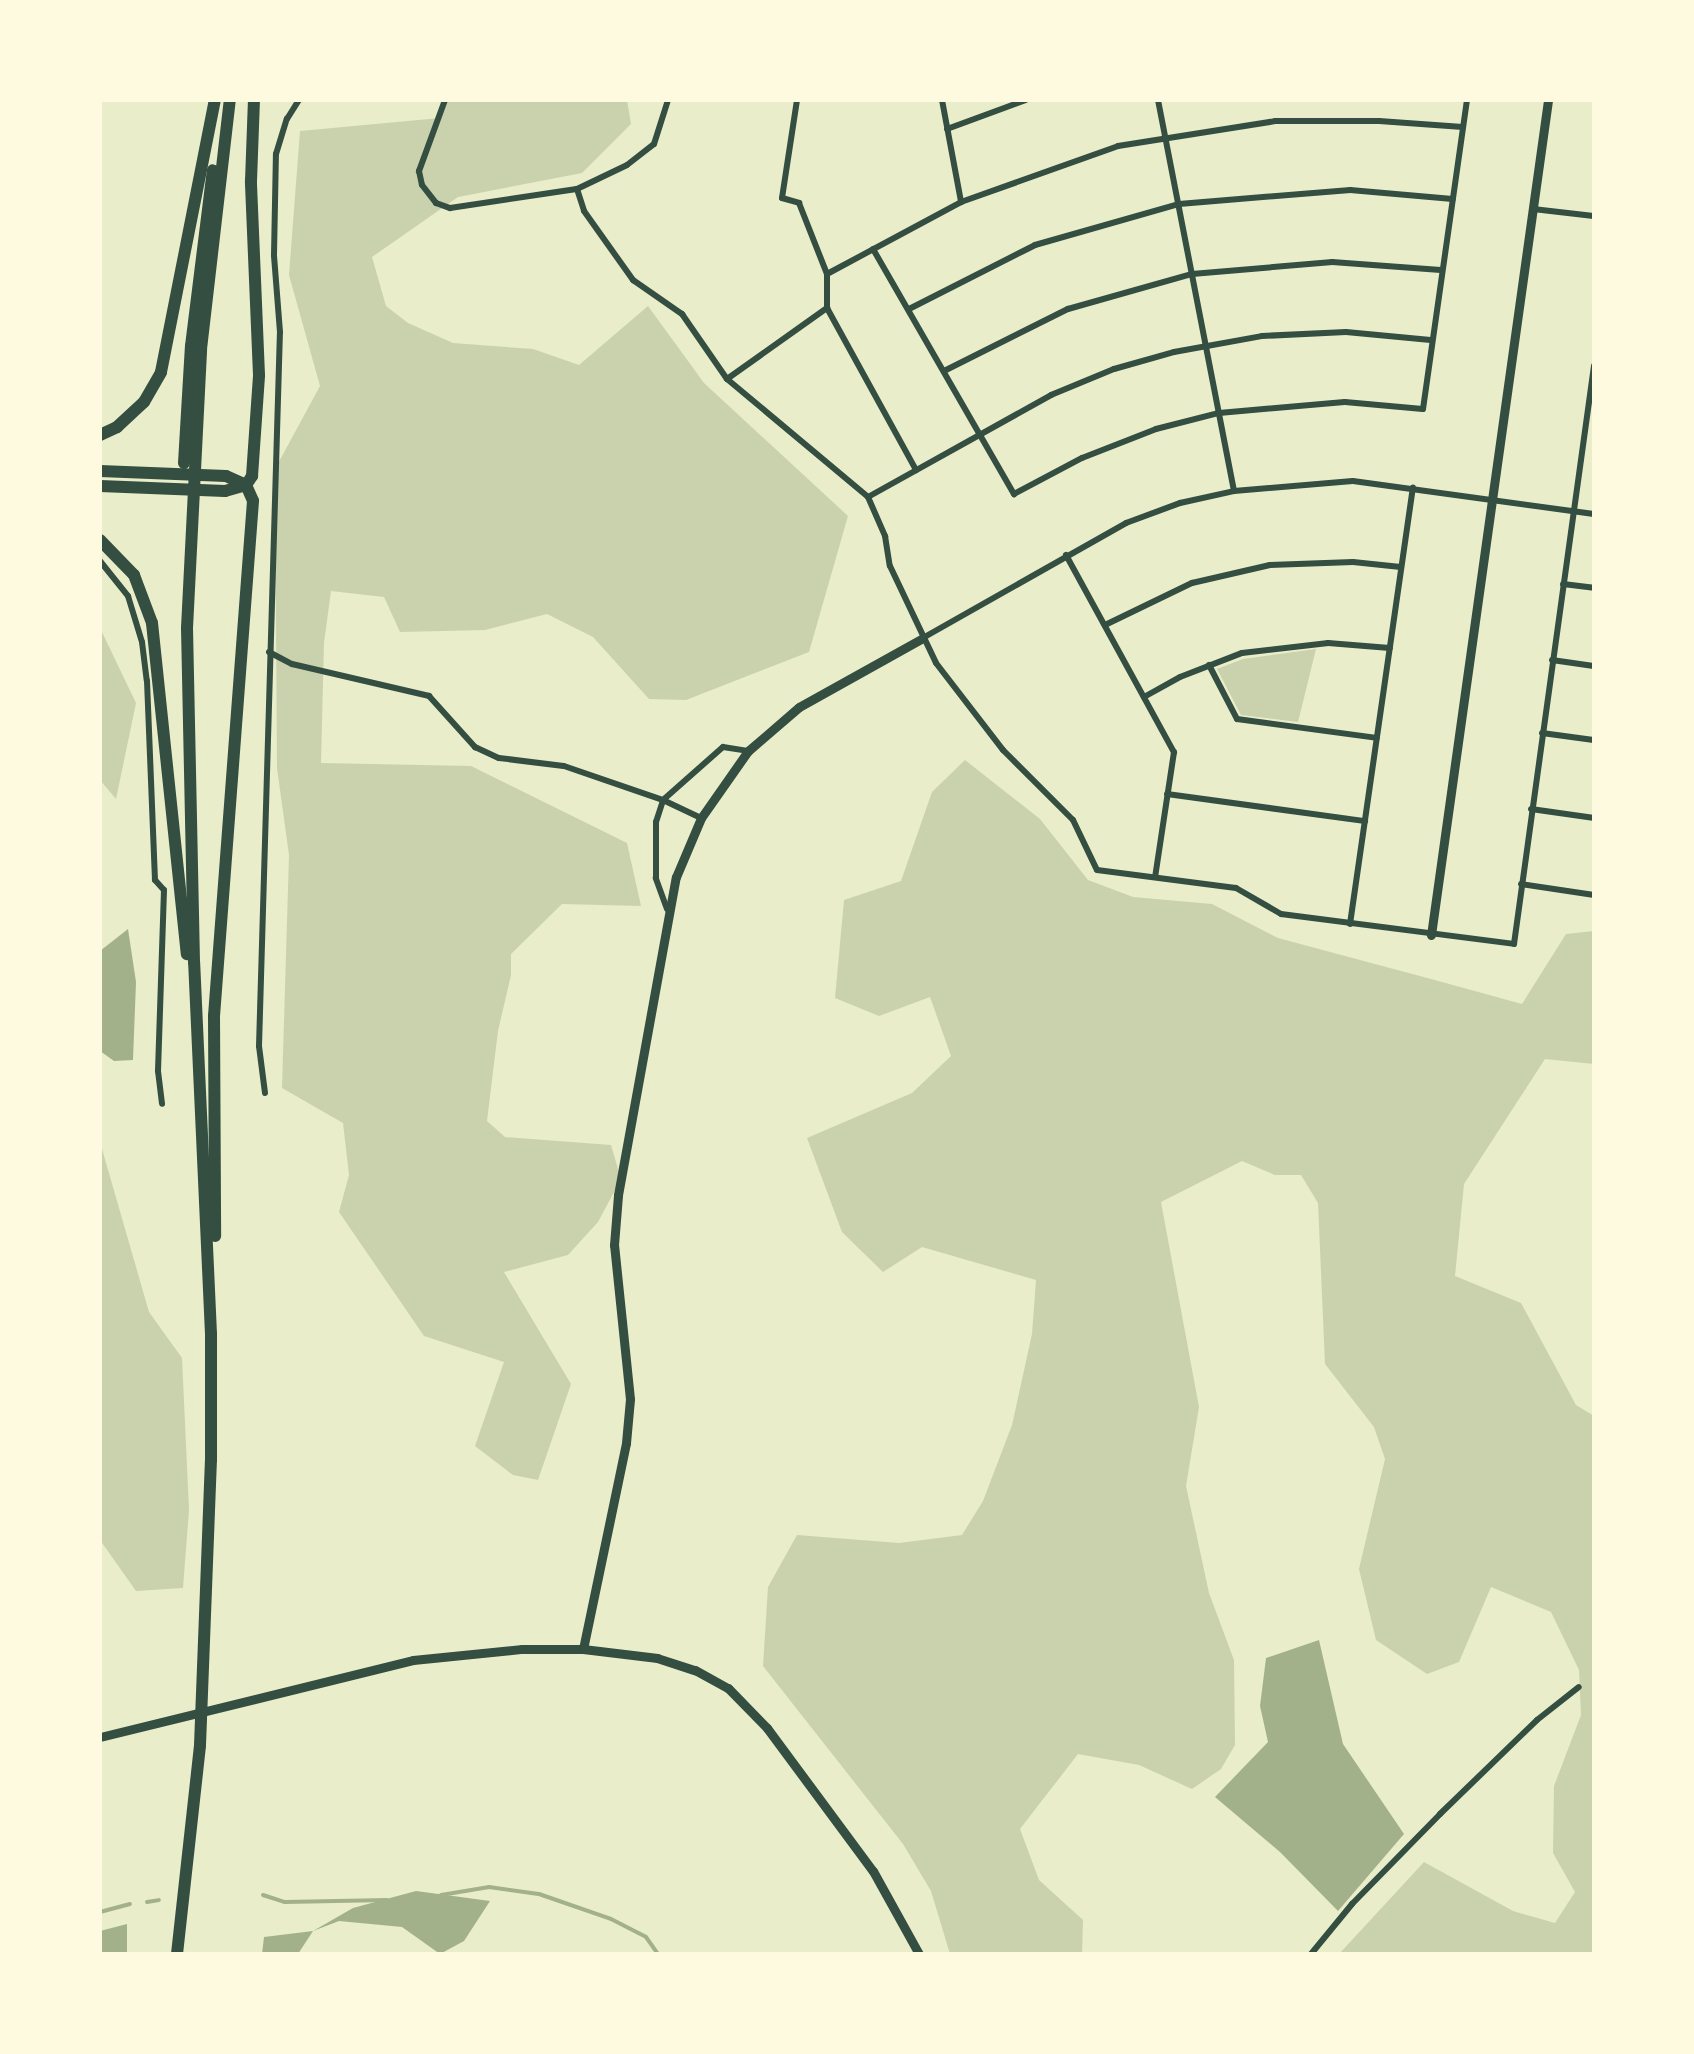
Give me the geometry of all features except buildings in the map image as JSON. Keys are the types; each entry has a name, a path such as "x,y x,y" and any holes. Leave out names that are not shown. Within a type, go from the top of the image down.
{"highway":[{"path":"100,435 144,402 162,372 215,100"},
{"path":"211,1460 188,962 180,646 184,463 193,329 227,100"},
{"path":"211,1334 194,962 188,628 200,349 227,100"},
{"path":"176,1954 205,1667 211,1460 214,1016 253,512 246,485 255,464 259,375 251,181 254,100"},
{"path":"100,471 226,476 246,485"},
{"path":"100,486 225,491 246,485"},
{"path":"100,540 134,575 152,623 188,962"}],"street":[{"path":"264,1092 259,1046 280,332 274,255 276,154 287,120 299,100"},
{"path":"445,100 418,170 422,185 436,203 450,208 577,190 627,165 654,144 668,100"},
{"path":"797,100 782,198 799,203 827,274 827,308 916,470"},
{"path":"942,100 962,202"},
{"path":"947,129 1024,100"},
{"path":"1158,100 1234,491"},
{"path":"873,249 1014,494 1082,458 1156,430 1219,413 1346,402 1423,409 1467,100"},
{"path":"1431,935 1548,100"},
{"path":"827,274 962,202 1069,160 1166,135 1275,121 1379,121 1462,127"},
{"path":"577,190 584,211 633,280 682,314 727,379 868,497 921,639 1002,750 1072,820 1097,870 1236,888 1281,914 1514,944 1594,366"},
{"path":"909,309 1035,245 1179,204 1350,190 1453,199"},
{"path":"1533,208 1594,216"},
{"path":"944,371 1068,309 1192,274 1317,262 1442,270"},
{"path":"727,379 827,308"},
{"path":"868,497 1050,395 1114,369 1206,344 1346,332 1432,340"},
{"path":"583,1648 626,1444 630,1399 614,1244 618,1195 668,910 701,818 748,751 799,708 1066,555 1126,524 1180,503 1234,491 1353,481 1594,514"},
{"path":"1350,924 1413,488"},
{"path":"1066,555 1174,752 1155,878"},
{"path":"100,562 128,596 142,642 147,681 155,880 164,890 158,1071 162,1104"},
{"path":"1105,626 1192,583 1256,568 1312,562 1401,567"},
{"path":"1563,584 1594,588"},
{"path":"1144,697 1209,665 1283,646 1328,643 1390,648"},
{"path":"268,652 292,664 429,696 475,747 499,758 564,766 664,800 701,818"},
{"path":"1552,660 1594,666"},
{"path":"1209,665 1237,719 1377,738"},
{"path":"1542,733 1594,740"},
{"path":"668,910 656,878 656,822 664,800 723,748 748,751"},
{"path":"1167,794 1365,821"},
{"path":"1531,809 1594,818"},
{"path":"1521,884 1594,895"},
{"path":"100,1737 413,1660 486,1651 583,1648 657,1658 695,1670 728,1688 767,1728 873,1871 919,1954"},
{"path":"1310,1954 1352,1904 1440,1814 1537,1720 1579,1688"}],"shaded area":[{"path":"445,100 627,100 631,124 582,173 458,197 372,257 386,306 408,323 453,343 533,349 579,365 648,306 704,383 848,516 809,652 686,700 649,699 593,637 547,614 485,630 400,632 384,597 331,591 324,643 321,763 471,766 627,843 641,906 562,904 511,954 511,975 498,1031 487,1121 505,1137 611,1145 621,1179 598,1222 568,1255 504,1272 571,1384 538,1480 513,1475 475,1446 504,1362 424,1336 339,1212 349,1175 343,1123 282,1088 289,855 277,768 275,469 320,386 289,275 300,131 440,118"},
{"path":"100,628 136,703 116,799 100,780"},
{"path":"1316,649 1298,722 1241,715 1217,669 1243,659"},
{"path":"965,760 1040,819 1088,880 1133,897 1212,904 1278,938 1522,1004 1566,934 1594,931 1594,1064 1545,1059 1464,1184 1455,1276 1521,1303 1576,1405 1594,1416 1594,1954 1339,1954 1424,1862 1513,1911 1555,1923 1575,1892 1553,1853 1554,1786 1581,1715 1579,1670 1551,1612 1491,1587 1459,1662 1427,1674 1376,1640 1359,1569 1385,1459 1374,1427 1325,1364 1318,1203 1301,1175 1275,1175 1242,1161 1161,1202 1199,1407 1186,1486 1209,1593 1234,1660 1235,1745 1221,1769 1192,1789 1139,1765 1078,1754 1020,1829 1039,1880 1083,1920 1082,1954 950,1954 931,1891 903,1844 763,1666 768,1587 797,1535 899,1543 962,1535 983,1501 1012,1425 1032,1334 1036,1280 922,1247 883,1272 842,1232 807,1138 912,1093 951,1056 930,997 879,1016 835,998 844,900 901,881 932,792"},
{"path":"128,929 136,982 133,1060 114,1061 100,1051 100,951"},
{"path":"100,1142 149,1312 182,1358 189,1510 183,1588 136,1591 100,1540"},
{"path":"1319,1640 1343,1744 1404,1834 1338,1911 1280,1852 1215,1797 1268,1742 1260,1706 1266,1658"},
{"path":"416,1891 490,1901 464,1941 440,1954 402,1927 339,1921 313,1931 353,1908"},
{"path":"127,1924 127,1954 100,1954 100,1931"},
{"path":"313,1931 298,1954 262,1954 264,1937"}],"waterway":[{"path":"441,1895 489,1887 539,1894 611,1919 646,1937 658,1954"},
{"path":"263,1895 285,1902 387,1900"},
{"path":"147,1902 159,1900"},
{"path":"100,1912 130,1904"}]}
